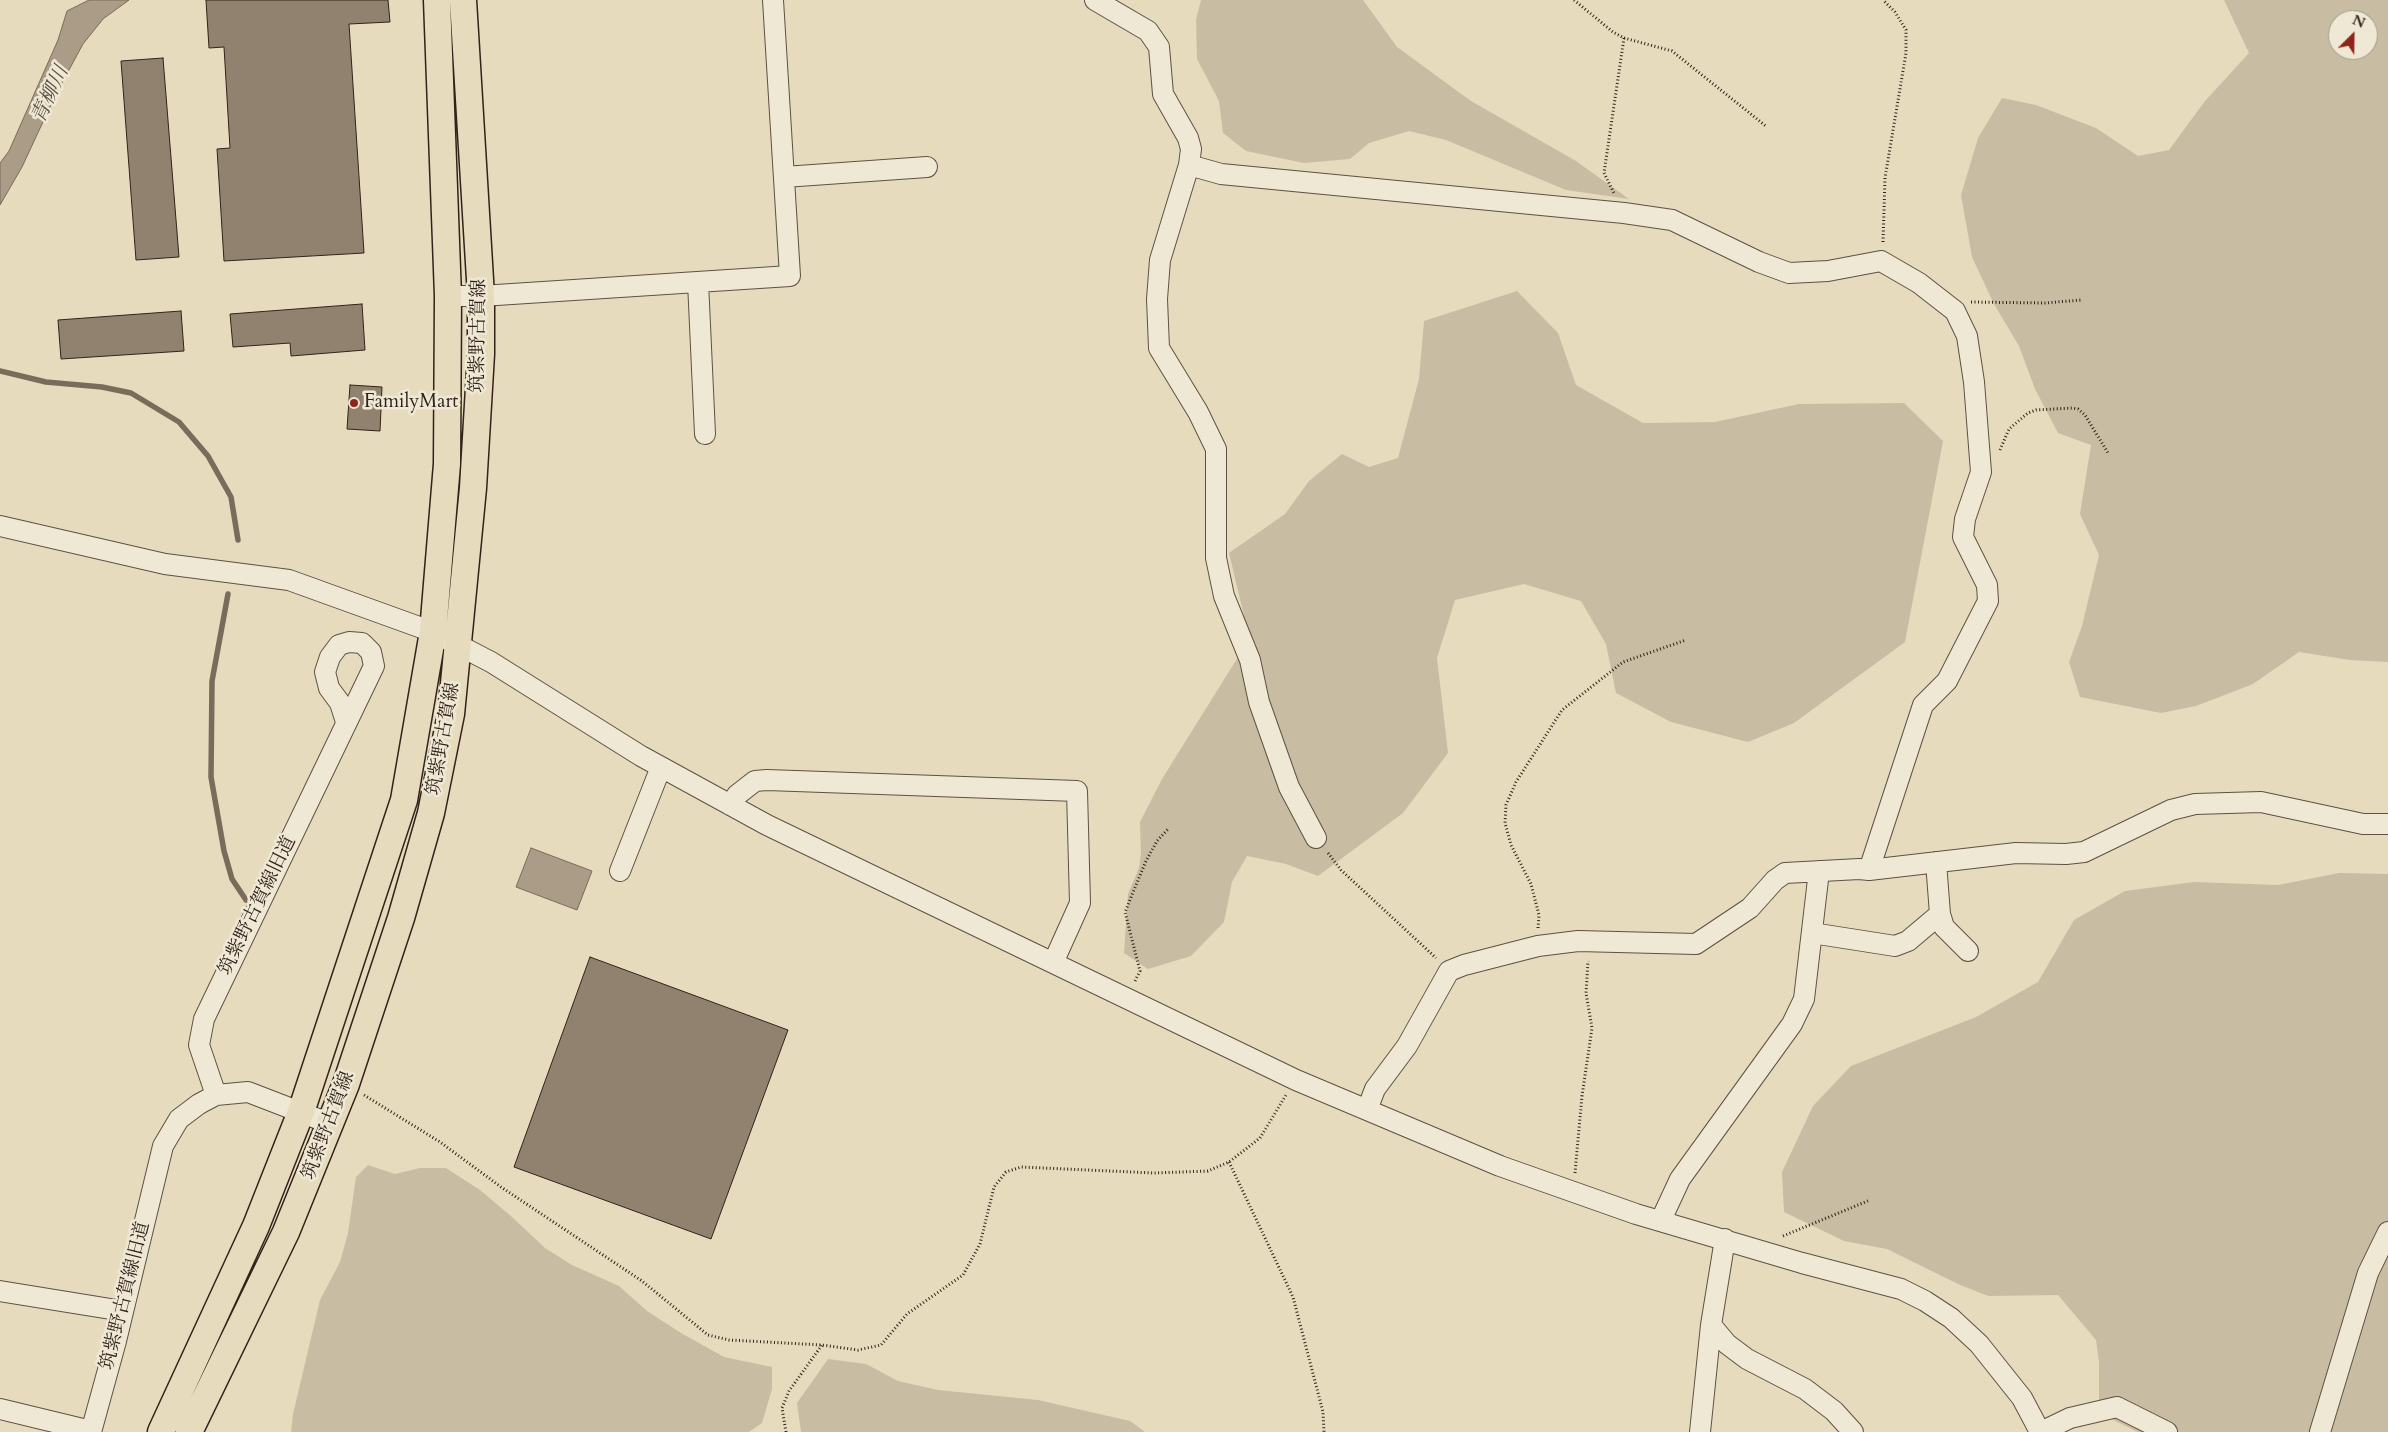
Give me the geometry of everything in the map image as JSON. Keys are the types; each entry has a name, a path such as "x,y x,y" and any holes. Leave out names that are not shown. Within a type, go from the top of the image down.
{"main road":[{"name":"筑紫野古賀線","path":"161,1432 256,1226 301,1112 404,800 434,632 447,464 448,296 437,0"},
{"name":"筑紫野古賀線","path":"189,1432 286,1232 346,1084 401,918 431,813 450,714 459,645 481,354 481,296 463,0"}],"street":[{"path":"448,296 481,296 790,276 773,0"},
{"path":"1095,0 1148,31 1159,47 1163,94 1188,138 1191,149 1189,165 1160,260 1157,299 1159,348 1198,412 1216,449 1216,558 1224,596 1250,660 1259,702 1289,787 1316,838"},
{"path":"1189,165 1221,174 1624,213 1672,220 1759,262 1789,273 1828,271 1882,261 1919,282 1955,311 1967,336 1974,382 1981,472 1965,519 1963,537 1986,585 1988,601 1947,681 1922,706 1869,870"},
{"path":"784,177 927,167"},
{"path":"698,282 705,434"},
{"path":"0,526 165,564 289,580 434,632 491,662 661,767 767,825 1296,1080 1500,1166 1636,1214 1901,1289 1925,1301 1951,1318 1979,1344 2022,1398 2040,1432 2070,1418 2117,1406 2167,1432"},
{"name":"筑紫野古賀線旧道","path":"216,1095 199,1045 204,1019 346,722"},
{"path":"620,871 661,767"},
{"path":"730,804 737,795 755,781 766,780 1077,791 1080,903 1053,963"},
{"path":"1367,1110 1375,1089 1407,1046 1449,972 1464,965 1538,946 1590,940 1696,944 1750,908 1775,880 1785,873 1869,870 2016,853 2066,854 2084,852 2171,810 2195,804 2261,802 2364,824 2388,824"},
{"path":"1936,862 1940,914 1944,927 1968,951"},
{"path":"1661,1220 1680,1179 1792,1024 1804,999 1819,871"},
{"path":"1812,933 1895,946 1908,941 1940,914"},
{"name":"筑紫野古賀線旧道","path":"91,1431 123,1311 162,1146 179,1119 199,1104 216,1095 248,1092 331,1124"},
{"path":"2320,1432 2368,1274 2388,1232"},
{"path":"1700,1432 1711,1325 1725,1239"},
{"path":"0,1290 123,1311"},
{"path":"1711,1325 1727,1344 1747,1359 1805,1389 1834,1411 1853,1432"},
{"path":"0,1409 91,1431"}],"path":[{"path":"1574,0 1613,32 1624,38 1672,51 1767,128"},
{"path":"1882,261 1885,178 1906,45 1906,30 1895,12 1883,0"},
{"path":"1624,38 1604,173 1624,213"},
{"path":"1950,307 1958,301 2046,303 2080,300"},
{"path":"1981,472 1987,473 1992,470 2009,429 2018,420 2036,410 2078,409 2085,415 2108,453"},
{"path":"1538,946 1539,914 1531,884 1511,845 1505,823 1506,805 1516,782 1562,710 1623,662 1686,640"},
{"path":"1126,997 1140,971 1125,912 1146,861 1157,841 1169,828"},
{"path":"1316,838 1340,870 1449,972"},
{"path":"1571,1191 1574,1183 1582,1096 1592,1028 1586,993 1590,940"},
{"path":"346,1084 440,1142 501,1187 642,1281 708,1335 729,1340 822,1345 858,1350 881,1345 907,1314 963,1275 980,1244 994,1187 1006,1172 1020,1167 1154,1172 1208,1171 1229,1162 1260,1138 1296,1080"},
{"path":"1229,1162 1293,1297 1323,1412 1324,1432"},
{"path":"1770,1253 1774,1241 1870,1200"},
{"path":"786,1432 782,1408 789,1391 822,1345"}],"shaded area":[{"path":"1201,0 1363,0 1397,47 1471,101 1576,161 1629,199 1566,190 1446,140 1409,131 1369,143 1350,159 1304,163 1246,151 1223,133 1219,101 1197,59 1196,20"},
{"path":"2224,0 2388,0 2388,662 2350,660 2299,652 2253,684 2196,706 2161,713 2080,697 2069,662 2082,626 2099,555 2080,514 2091,445 2058,433 2035,389 2019,346 1994,304 1972,257 1961,195 1978,138 2002,98 2036,105 2096,128 2138,156 2169,150 2205,101 2249,53"},
{"path":"1517,291 1558,333 1576,385 1643,423 1715,422 1799,404 1904,403 1943,441 1905,642 1794,723 1748,742 1671,722 1616,693 1606,644 1581,601 1524,584 1455,600 1437,658 1448,753 1403,813 1318,876 1286,864 1247,856 1232,882 1224,922 1191,956 1148,969 1124,953 1128,894 1139,868 1141,854 1140,822 1162,779 1245,646 1244,616 1229,553 1285,514 1309,481 1342,454 1369,467 1398,458 1419,379 1424,321"},
{"path":"2339,873 2388,874 2388,1432 2138,1432 2099,1413 2099,1362 2096,1340 2058,1295 1988,1296 1958,1284 1887,1249 1844,1241 1784,1212 1782,1172 1813,1106 1851,1066 1976,1017 2038,982 2074,920 2125,891 2194,882 2278,885"},
{"path":"368,1165 395,1174 420,1168 446,1168 480,1190 545,1248 572,1265 619,1286 647,1311 681,1333 724,1357 772,1367 772,1389 762,1423 749,1432 291,1432 293,1414 320,1300 340,1262 348,1233 356,1177"},
{"path":"828,1359 866,1364 898,1381 938,1390 1038,1400 1130,1421 1145,1432 801,1432 797,1403"}],"water":[{"name":"青柳川","path":"89,0 129,0 103,19 83,44 56,94 22,167 0,205 0,163 9,151 58,40 67,11"},
{"path":"531,848 592,871 577,910 516,887"}],"building":[{"path":"206,0 388,0 390,22 349,24 364,253 224,261 217,149 230,148 224,47 209,48"},
{"path":"163,58 179,257 136,260 121,61"},
{"path":"362,304 365,350 291,356 290,343 233,347 230,314"},
{"path":"181,311 184,351 61,359 58,320"},
{"path":"350,385 382,387 380,431 347,429"},
{"path":"590,957 788,1030 711,1239 514,1167"}],"waterway":[{"path":"0,371 46,382 102,387 131,393 179,422 208,456 231,497 238,540"},
{"path":"228,594 212,681 211,777 224,851 232,879 246,900"}],"place":[{"name":"FamilyMart","path":"354,403"}]}
